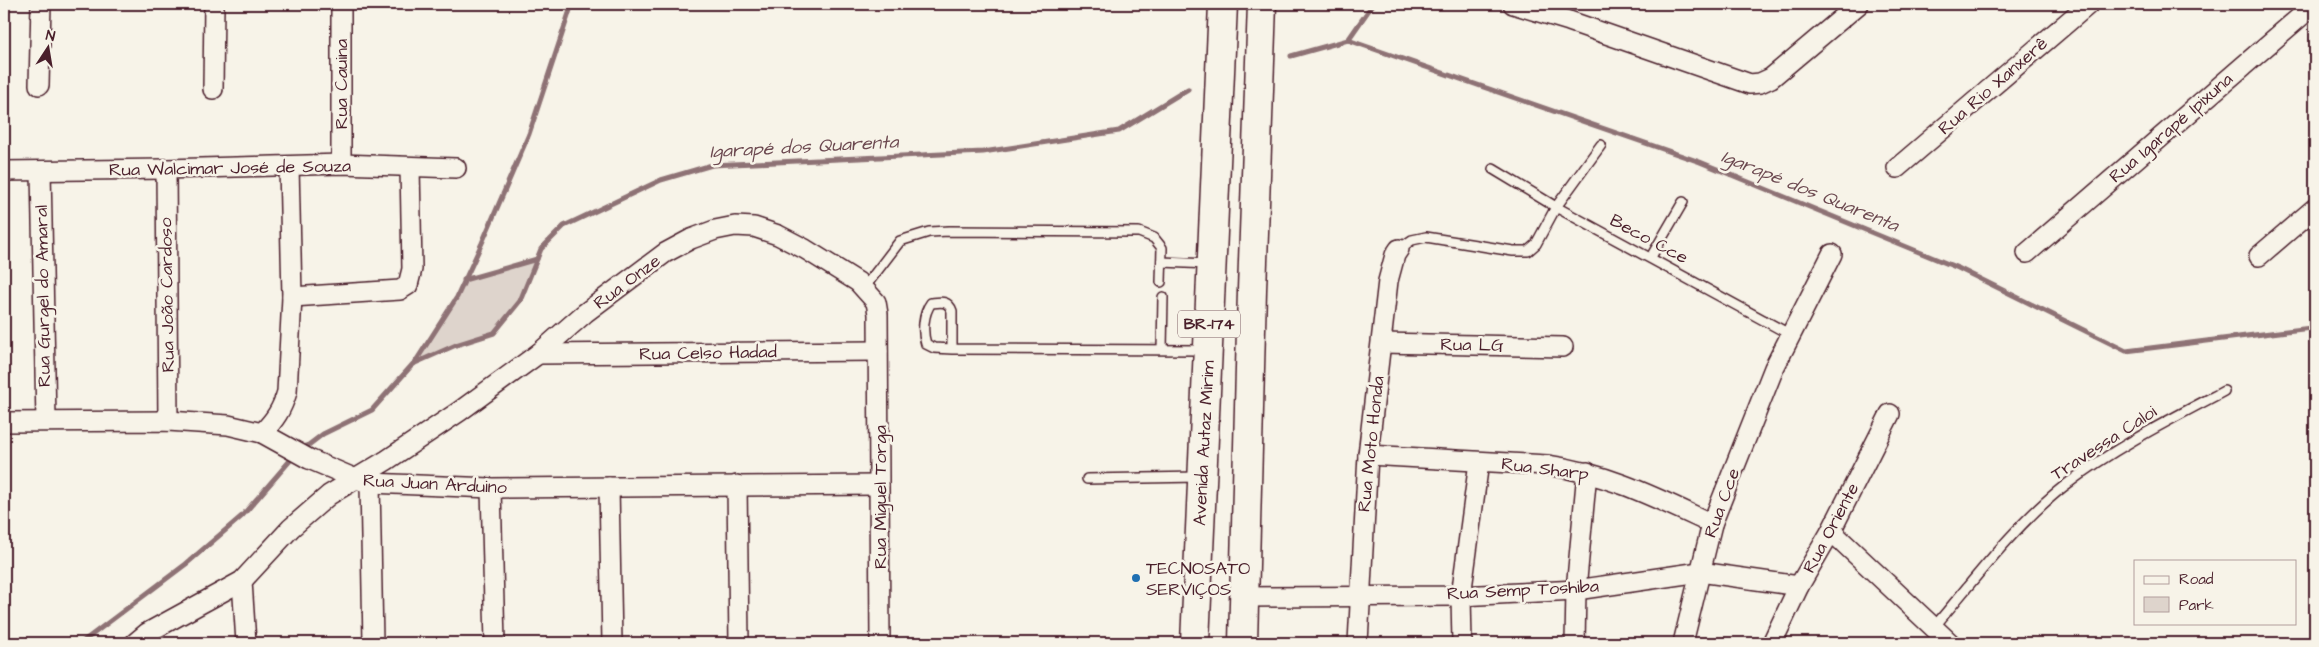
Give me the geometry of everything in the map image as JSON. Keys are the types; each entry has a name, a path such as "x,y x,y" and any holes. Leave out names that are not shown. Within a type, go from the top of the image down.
{"main road":[{"name":"Avenida Autaz Mirim","path":"1195,643 1223,4"},
{"name":"BR-174","path":"1243,643 1262,4"},
{"path":"1212,276 1252,290"}],"street":[{"path":"39,85 41,4"},
{"path":"213,88 214,4"},
{"name":"Rua Cauina","path":"341,4 341,164"},
{"path":"1513,4 1569,21 1750,84 1760,83 1771,78 1859,4"},
{"name":"Rua Rio Xanxerê","path":"1897,168 2089,4"},
{"name":"Rua Igarapé Ipixuna","path":"2027,253 2315,4"},
{"name":"Rua Walcimar José de Souza","path":"4,171 341,164 456,168"},
{"path":"267,436 284,405 287,392 292,298 289,166"},
{"path":"292,298 400,290 408,285 412,269 410,167"},
{"name":"Rua João Cardoso","path":"166,169 168,421"},
{"name":"Rua Gurgel do Amaral","path":"41,171 46,421"},
{"path":"2259,256 2315,208"},
{"name":"Rua Onze","path":"135,643 147,634 242,581 291,528 330,495 363,481 538,354 585,313 665,253 715,230 735,226 754,227 813,253 858,282 876,302 878,314 878,351"},
{"name":"Rua Moto Honda","path":"1358,643 1368,455 1390,265 1399,249"},
{"path":"1791,335 1832,254"},
{"name":"Rua Cce","path":"1683,643 1712,524 1774,368 1791,335"},
{"name":"Rua LG","path":"1382,343 1563,347"},
{"name":"Rua Celso Hadad","path":"538,354 878,351"},
{"name":"Rua Miguel Torga","path":"878,351 880,643"},
{"name":"Rua Oriente","path":"1772,643 1799,586 1831,531 1890,414"},
{"name":"Rua Juan Arduino","path":"4,422 168,421 228,425 267,436 309,459 363,481 490,488 738,485 879,486"},
{"name":"Rua Sharp","path":"1368,455 1547,465 1587,472 1631,486 1712,524"},
{"path":"1462,643 1461,596 1479,462"},
{"path":"1575,643 1576,590 1587,472"},
{"path":"363,481 373,643"},
{"path":"738,485 739,643"},
{"path":"609,487 612,643"},
{"path":"490,488 495,643"},
{"path":"1831,531 1950,643"},
{"name":"Rua Semp Toshiba","path":"1245,598 1461,596 1576,590 1700,572 1799,586"},
{"path":"242,581 246,643"}],"lane":[{"path":"1399,249 1412,240 1426,237 1528,251 1536,244 1556,207 1601,145"},
{"name":"Beco Cce","path":"1493,169 1556,207 1651,257 1791,335"},
{"path":"1651,257 1683,202"},
{"path":"864,288 900,241 929,232 1139,232 1154,238 1162,248 1161,282"},
{"path":"1162,262 1212,276"},
{"path":"1162,348 1163,297"},
{"path":"952,349 952,311 950,305 945,302 930,303 925,310 923,337 926,344 934,348 952,349 1162,348 1208,350"},
{"name":"Travessa Caloi","path":"1934,627 2001,549 2048,500 2064,487 2127,445 2224,391"},
{"path":"1086,479 1203,477"}],"green space":[{"path":"537,259 520,301 494,333 456,345 413,364 457,297 464,280"}],"waterway":[{"path":"414,364 457,297 482,243 529,134 572,4"},
{"path":"1348,40 1373,4"},
{"name":"Igarapé dos Quarenta","path":"1291,56 1348,40 1700,162 1958,268 2126,351 2311,328 2315,325"},
{"name":"Igarapé dos Quarenta","path":"302,450 323,434 372,410 413,364 456,345 494,333 520,301 541,249 564,226 661,180 712,165 983,152 1119,131 1188,89"},
{"path":"464,280 537,259"},
{"name":"Igarapé dos Quarenta","path":"81,643 186,564 242,516 294,456"}],"place":[{"name":"TECNOSATO SERVIÇOS","path":"1136,578"}]}
